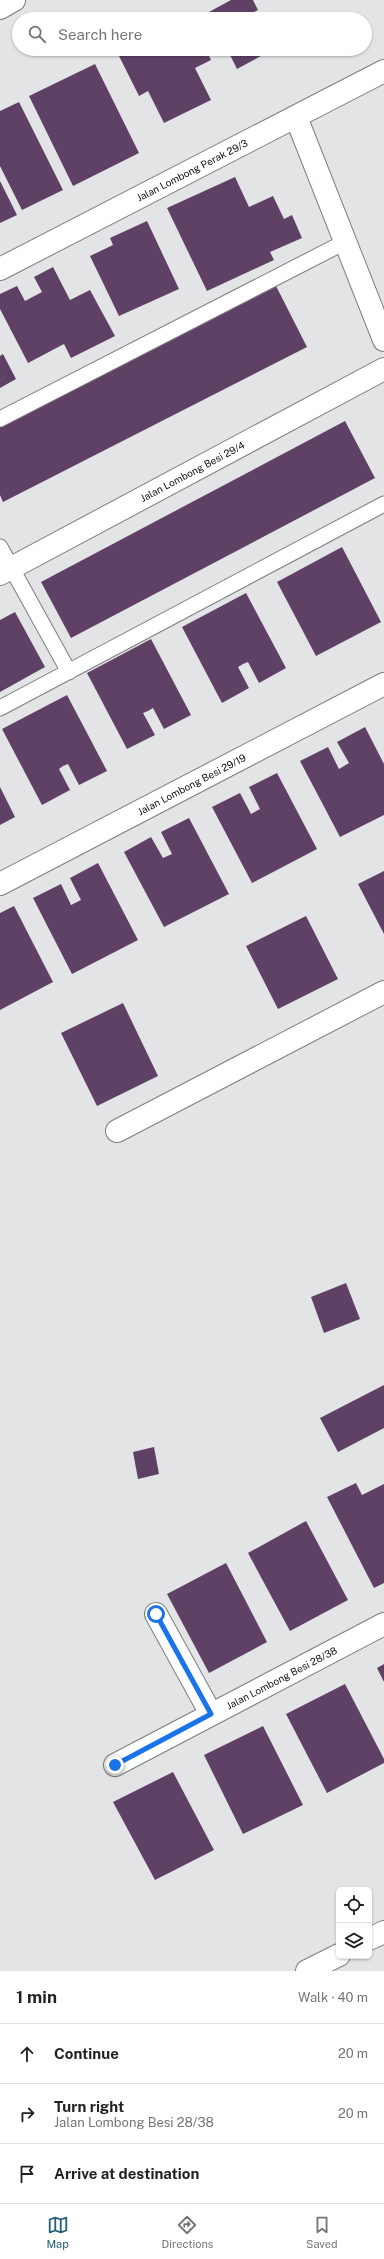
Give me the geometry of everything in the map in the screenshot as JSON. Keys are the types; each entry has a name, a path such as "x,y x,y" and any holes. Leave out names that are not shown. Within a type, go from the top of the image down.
{"street":[{"path":"0,8 14,0"},
{"name":"Jalan Lombong Perak 29/3","path":"0,269 384,71"},
{"path":"296,117 384,340"},
{"name":"Jalan Lombong Besi 29/4","path":"5,571 384,369"},
{"name":"Jalan Lombong Besi 29/19","path":"0,884 384,684"},
{"path":"117,1131 384,992"},
{"path":"156,1614 211,1714"},
{"name":"Jalan Lombong Besi 28/38","path":"115,1765 384,1624"},
{"path":"372,1938 384,1932"},
{"path":"307,1971 336,1956"}],"lane":[{"path":"0,419 346,242"},
{"path":"0,708 384,504"},
{"path":"0,547 5,571 69,672"}],"building":[{"path":"231,0 253,0 258,10 254,12 209,12"},
{"path":"119,56 209,56 211,60 195,68 211,100 164,123 148,91 139,96"},
{"path":"230,56 261,56 237,69"},
{"path":"95,64 139,153 73,186 29,96"},
{"path":"19,102 63,190 22,210 0,166 0,111"},
{"path":"235,177 249,207 273,196 284,219 292,215 302,238 270,252 274,260 207,291 167,208"},
{"path":"0,181 17,215 0,223"},
{"path":"147,221 179,289 119,316 90,256 113,245 110,238"},
{"path":"53,267 70,300 90,290 115,336 71,358 64,344 28,363 0,309 0,294 17,286 25,301 42,292 34,277"},
{"path":"276,286 307,347 3,502 0,495 0,426"},
{"path":"3,354 16,379 0,388 0,356"},
{"path":"345,421 375,478 71,638 41,582"},
{"path":"342,547 381,622 316,656 277,582"},
{"path":"246,593 286,668 259,683 248,662 243,664 238,667 249,688 222,703 182,627"},
{"path":"15,612 45,667 0,692 0,620"},
{"path":"151,639 191,715 164,729 153,708 143,713 155,735 127,749 87,673"},
{"path":"67,695 107,771 79,785 68,764 63,766 59,769 70,790 42,805 2,729"},
{"path":"365,727 384,764 384,815 340,837 300,761 328,747 339,769 349,763 337,742"},
{"path":"277,773 317,849 252,883 212,807 240,793 251,814 260,809 249,787"},
{"path":"0,787 15,817 0,825"},
{"path":"189,818 229,894 164,927 124,852 151,837 163,858 172,854 161,832"},
{"path":"98,863 138,940 72,974 33,898 61,884 71,905 81,900 70,878"},
{"path":"384,871 384,934 358,884"},
{"path":"14,906 53,982 0,1010 0,913"},
{"path":"306,916 338,979 278,1009 246,946"},
{"path":"123,1003 158,1076 97,1106 61,1033"},
{"path":"346,1283 360,1319 324,1333 311,1297"},
{"path":"384,1385 384,1428 338,1452 320,1418"},
{"path":"154,1447 159,1474 138,1479 133,1452"},
{"path":"356,1483 362,1495 384,1484 384,1583 374,1588 327,1497"},
{"path":"306,1521 348,1600 290,1631 248,1553"},
{"path":"226,1563 267,1642 209,1673 167,1594"},
{"path":"384,1664 384,1682 377,1668"},
{"path":"345,1684 384,1759 384,1763 327,1793 286,1714"},
{"path":"263,1726 303,1805 243,1834 204,1755"},
{"path":"173,1772 214,1850 155,1880 113,1802"}],"route":[{"path":"115,1765 211,1714 156,1614"}]}
